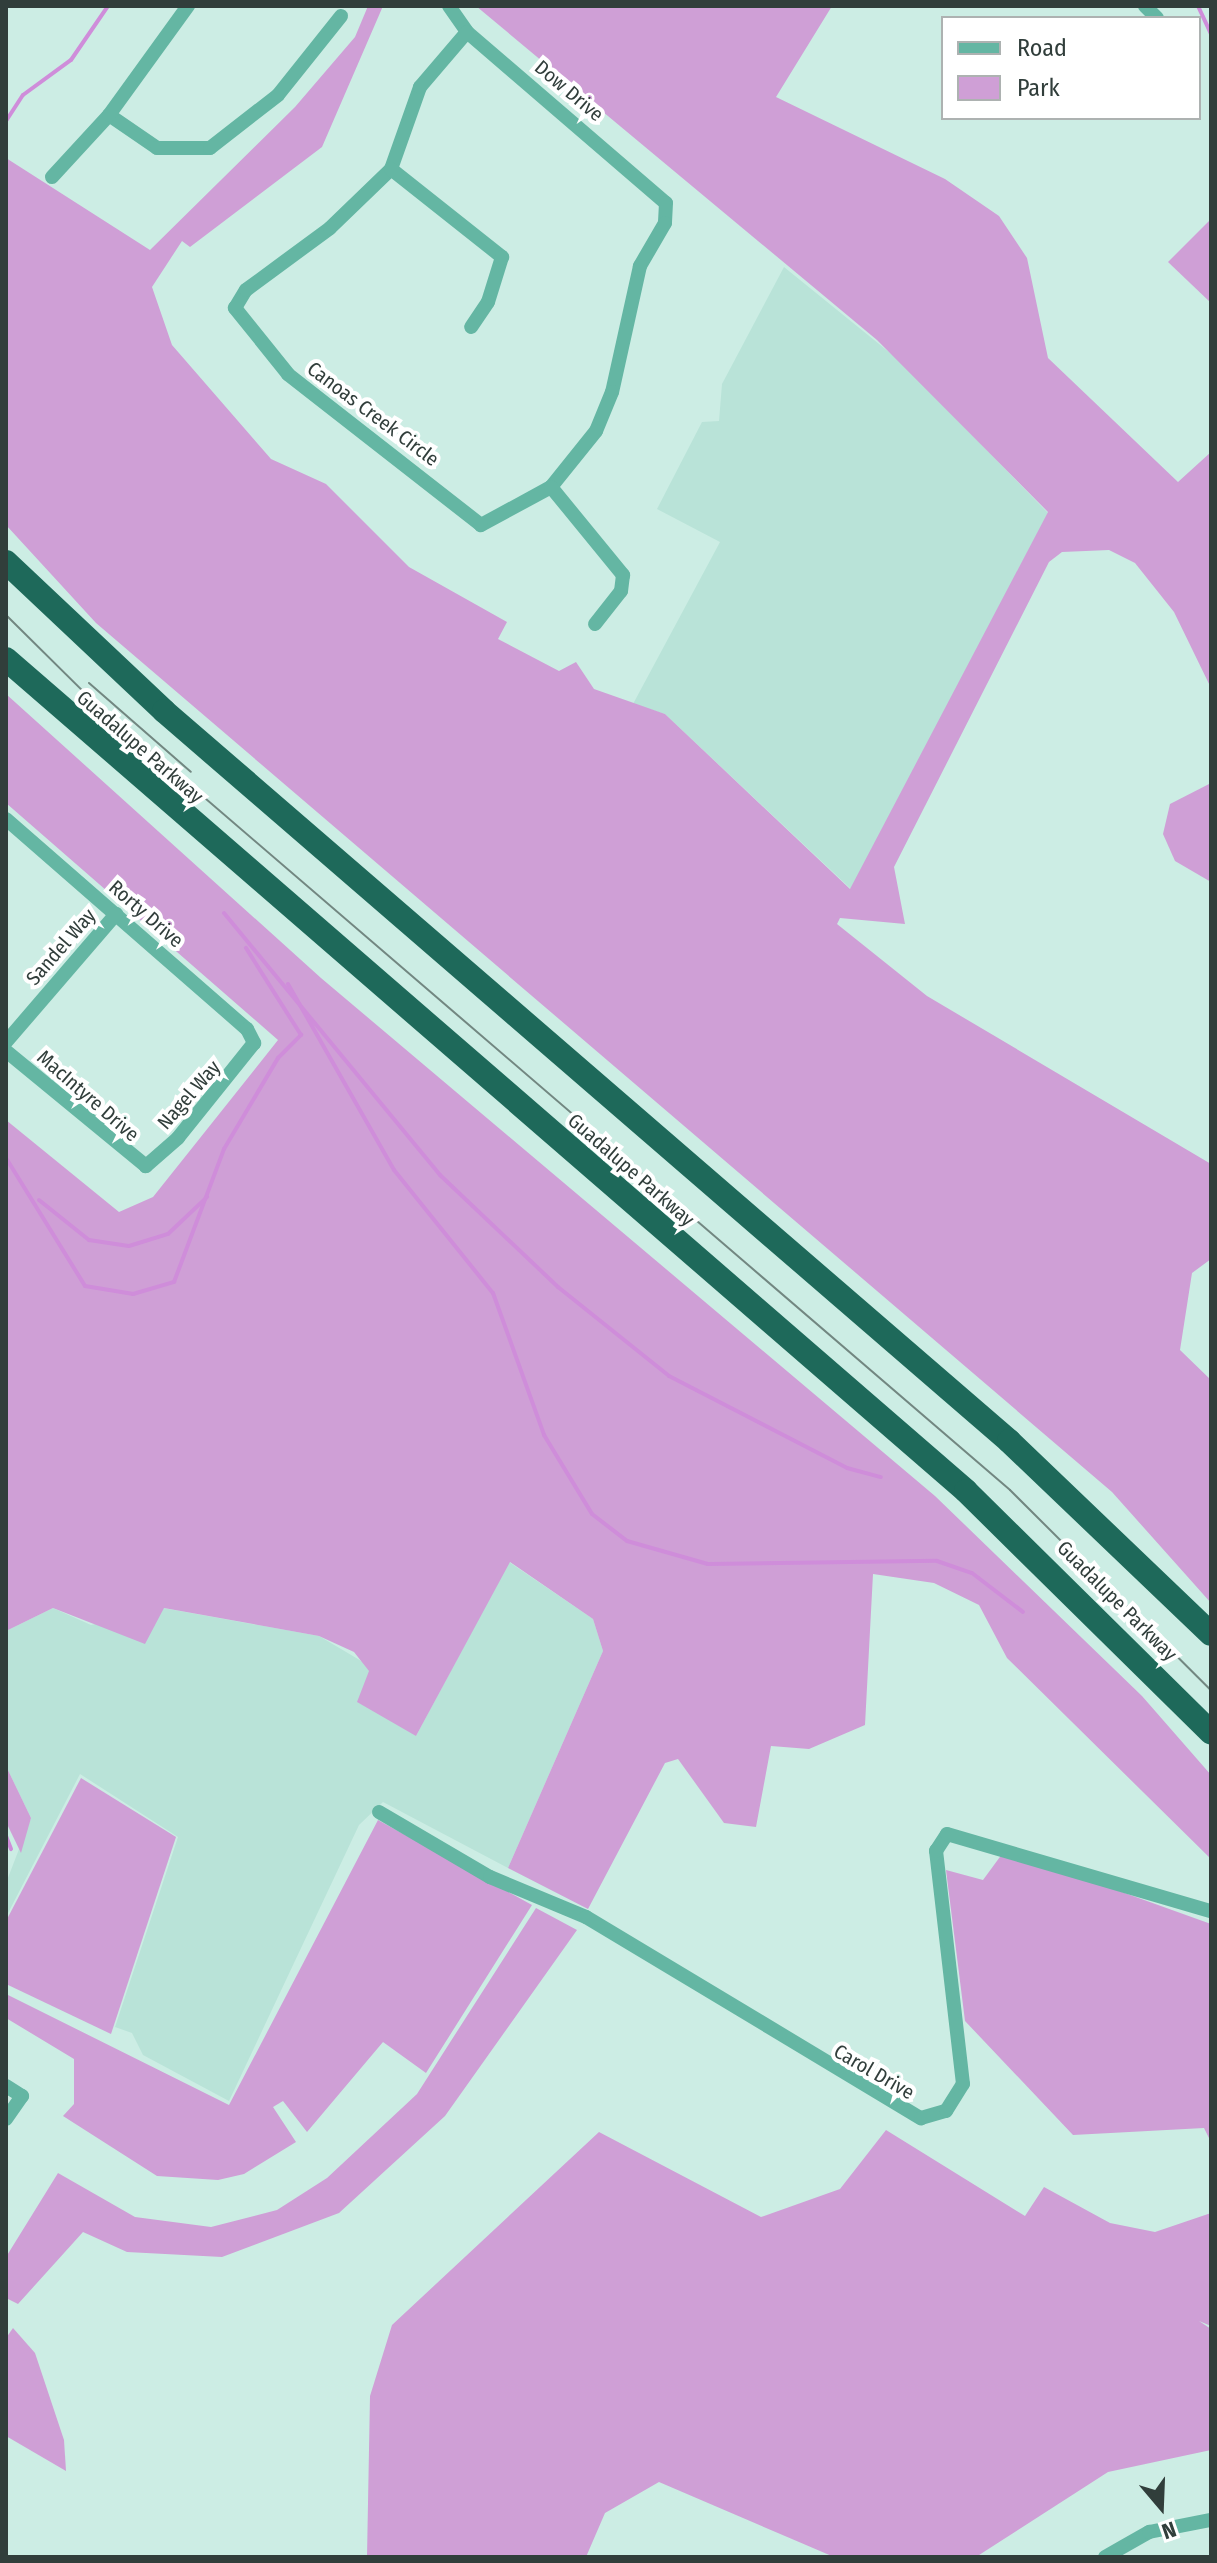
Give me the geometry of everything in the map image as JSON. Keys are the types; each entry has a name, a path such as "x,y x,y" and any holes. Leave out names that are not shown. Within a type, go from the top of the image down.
{"highway":[{"name":"Guadalupe Parkway","path":"6,562 164,711 1009,1441 1211,1634"},
{"name":"Guadalupe Parkway","path":"6,659 966,1491 1211,1733"}],"street":[{"path":"52,177 109,115 188,6"},
{"name":"Dow Drive","path":"449,6 467,32 666,203"},
{"path":"109,115 157,148 210,148 278,95 341,16"},
{"name":"Canoas Creek Circle","path":"467,32 420,87 391,169 330,228 246,290 235,308 288,374 481,525 551,487 577,461 612,392 640,266 665,223 666,203"},
{"path":"391,169 502,257 488,302 471,327"},
{"path":"551,487 623,575 621,591 595,624"},
{"name":"Rorty Drive","path":"6,819 247,1029 254,1043"},
{"name":"Sandel Way","path":"6,1042 116,914"},
{"name":"Nagel Way","path":"146,1166 178,1138 254,1043"},
{"name":"MacIntyre Drive","path":"6,1051 146,1166"},
{"name":"Carol Drive","path":"379,1812 490,1877 586,1917 897,2110 921,2118 946,2111 963,2084 936,1851 947,1834 1211,1911"},
{"path":"6,2086 22,2096 6,2119"},
{"path":"1105,2557 1149,2532 1211,2520"}],"shaded area":[{"path":"784,267 900,361 1048,513 851,889 665,714 633,704 720,542 657,509 702,422 719,421 722,384"},
{"path":"509,1562 593,1619 603,1651 508,1868 383,1802 359,1825 229,2101 143,2055 132,2033 115,2027 178,1837 80,1774 6,1917 6,1883 31,1818 6,1766 6,1631 53,1608 91,1625 163,1608 319,1636 363,1662 416,1736"}],"green space":[{"path":"368,6 383,6 322,147 190,247 182,241 152,287 172,345 271,459 326,484 409,567 507,622 498,639 559,671 576,662 594,689 665,714 850,889 1048,512 877,340 476,6 832,6 776,97 945,179 999,216 1027,258 1048,358 1178,482 1211,452 1211,688 1174,612 1135,563 1109,550 1062,552 1049,562 894,867 905,924 840,918 837,924 927,996 1211,1164 1211,1259 1192,1273 1180,1350 1211,1380 1211,1603 1112,1492 96,623 6,525 6,158 150,250 295,107 355,37"},
{"path":"1211,219 1211,303 1168,262"},
{"path":"6,694 321,978 935,1496 1142,1696 1211,1775 1211,1859 1007,1658 979,1605 934,1583 873,1574 865,1725 809,1749 771,1746 756,1827 724,1823 678,1759 665,1763 588,1909 508,1868 603,1651 593,1619 510,1562 416,1736 357,1702 369,1671 354,1652 319,1636 164,1608 145,1644 53,1608 6,1631 6,1120 119,1212 153,1197 278,1040 6,803"},
{"path":"1211,783 1211,882 1175,861 1163,834 1170,804"},
{"path":"6,1766 31,1818 21,1853 6,1822"},
{"path":"81,1778 176,1837 111,2034 6,1984 6,1921"},
{"path":"378,1820 532,1905 426,2073 383,2042 307,2132 283,2101 273,2107 296,2142 244,2174 218,2180 157,2176 63,2116 74,2104 74,2059 6,2018 6,1994 229,2105"},
{"path":"1005,1850 1211,1924 1211,2142 1204,2128 1073,2135 965,2021 946,1870 983,1880"},
{"path":"536,1908 577,1930 445,2116 339,2213 222,2257 127,2252 83,2232 18,2304 6,2298 6,2257 58,2173 135,2217 211,2227 277,2210 327,2178 417,2094"},
{"path":"886,2130 1025,2216 1044,2187 1110,2223 1155,2232 1211,2213 1211,2326 1199,2321 1211,2329 1211,2450 1108,2472 976,2557 834,2557 659,2482 605,2513 586,2557 367,2557 370,2396 392,2325 599,2132 761,2217 840,2189"},
{"path":"13,2328 35,2353 64,2440 66,2471 6,2436 6,2338"}],"waterway":[{"path":"6,121 23,95 71,60 108,6"},
{"path":"1198,6 1211,34"},
{"path":"224,913 440,1175 558,1287 669,1376 847,1468 881,1477"},
{"path":"6,1158 85,1286 133,1294 174,1282 224,1149 278,1058 301,1035 246,948"},
{"path":"288,984 394,1170 493,1293 544,1435 592,1514 627,1541 708,1564 937,1561 972,1573 1023,1612"},
{"path":"39,1200 89,1240 129,1246 168,1234 207,1197"},
{"path":"6,1836 11,1849"}],"tram line":[{"path":"6,615 99,707 1010,1490 1211,1690"},
{"path":"89,683 191,772"}]}
